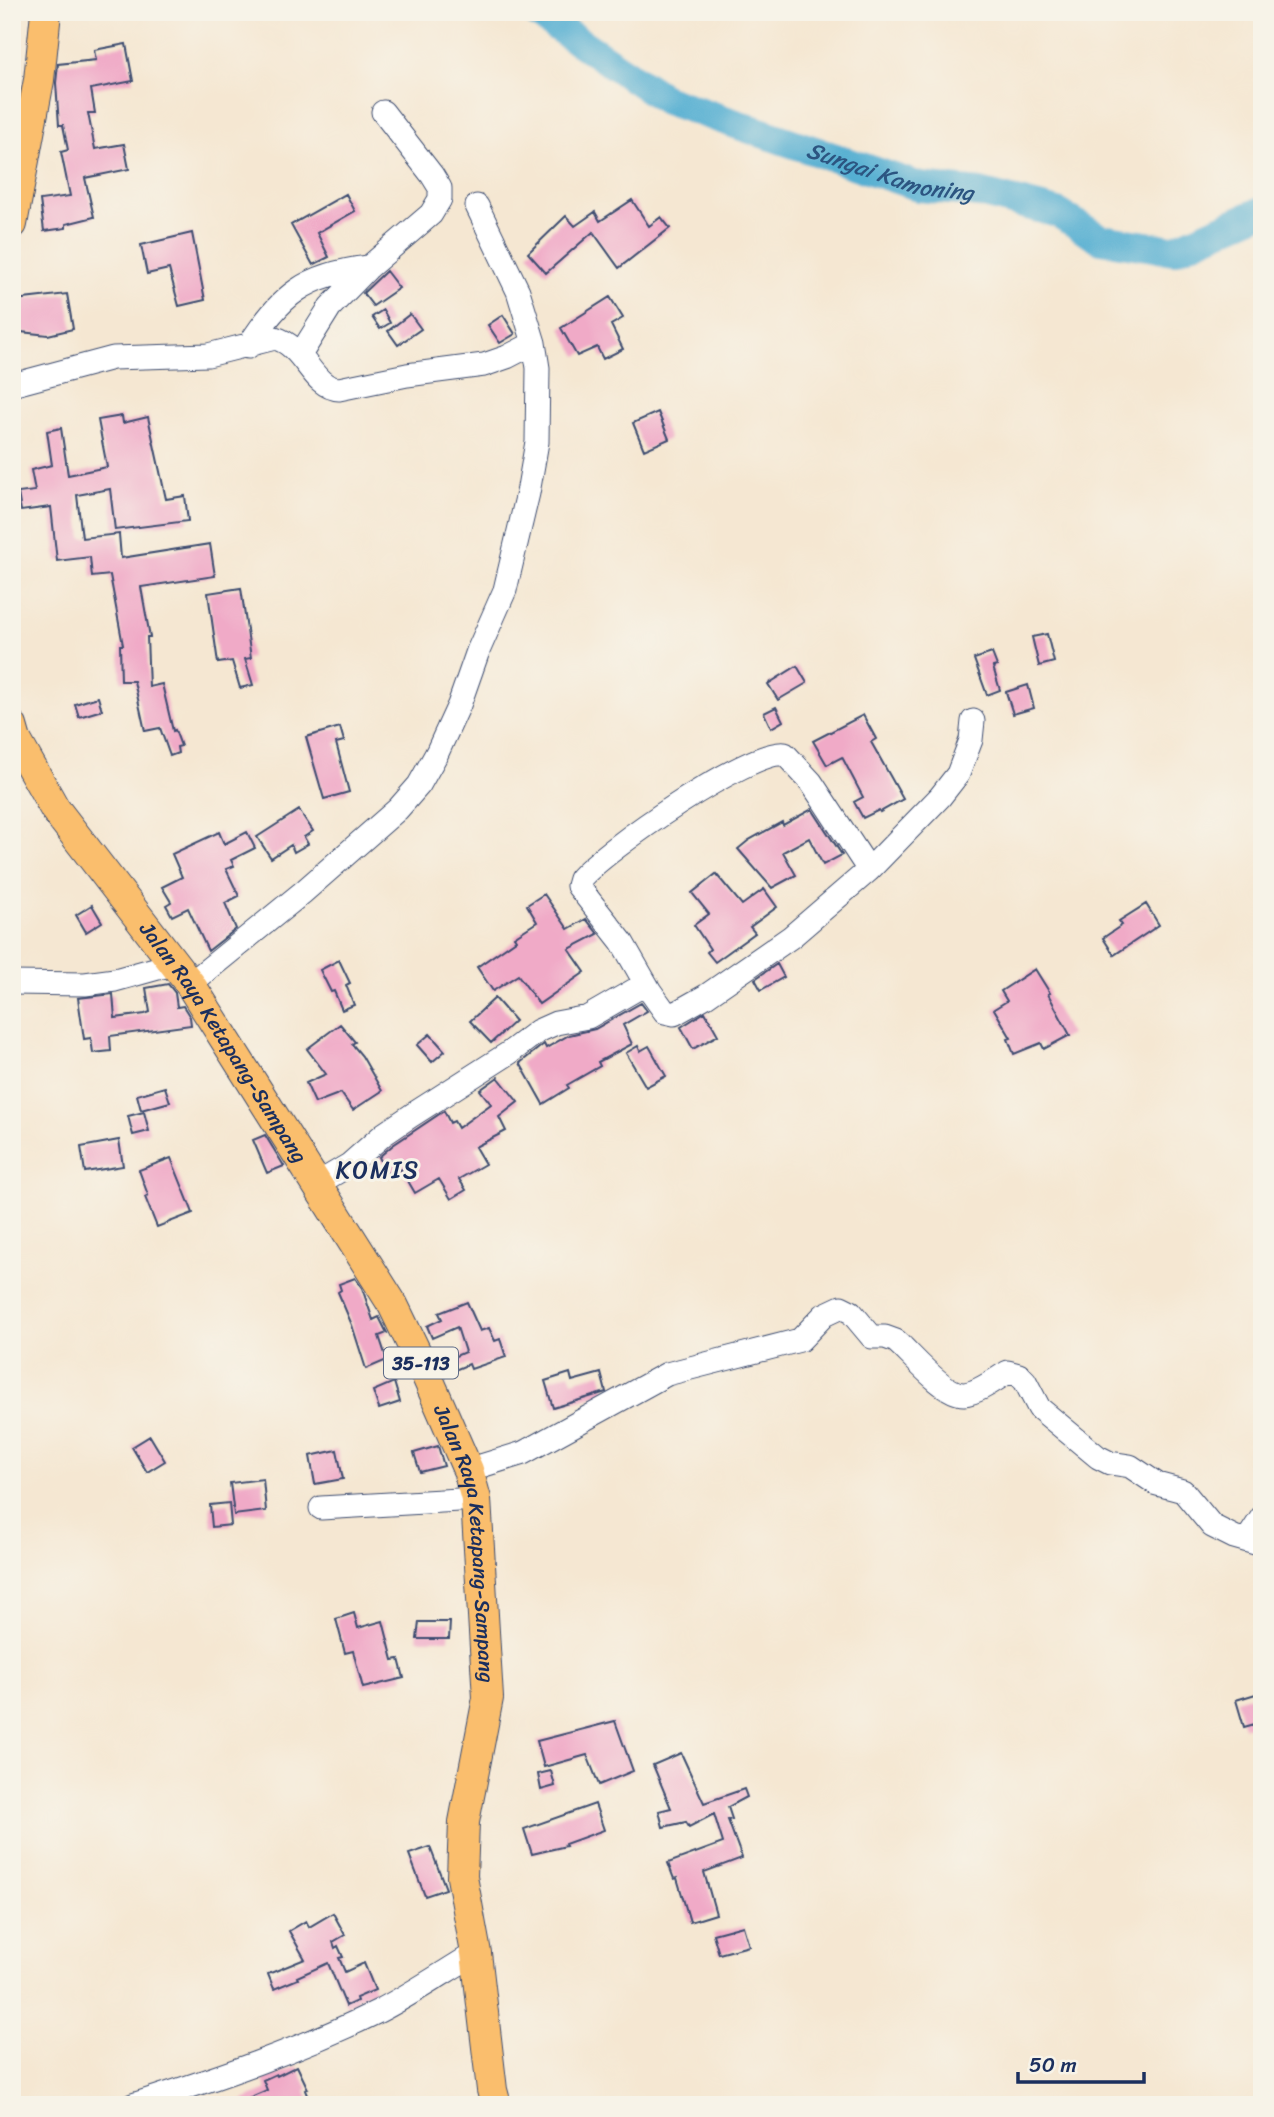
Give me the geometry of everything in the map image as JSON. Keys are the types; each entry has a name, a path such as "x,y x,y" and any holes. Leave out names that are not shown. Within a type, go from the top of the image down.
{"main road":[{"path":"12,223 39,80 46,12"},
{"name":"Jalan Raya Ketapang-Sampang","path":"12,726 16,740 55,809 183,973 393,1305 468,1470 476,1499 488,1698 464,1822 461,1877 476,1953 496,2105"}],"street":[{"path":"300,355 330,307 369,267 431,214 441,194 432,175 383,112"},
{"path":"12,983 85,984 183,973 285,907 398,809 419,785 438,753 505,590 537,442 538,368 534,343 518,291 477,206"},
{"path":"248,347 276,306 293,292 319,277 369,267"},
{"path":"12,385 113,358 208,355 275,338 300,355 329,389 339,389 407,375 484,365 507,358 534,343"},
{"path":"869,870 811,782 785,754 772,754 742,766 651,821 580,879 579,886 622,942 665,1012 674,1014 750,967 791,937 869,870 940,797 958,774 966,757 973,722"},
{"path":"317,1184 349,1165 384,1134 509,1053 538,1031 556,1023 588,1017 636,988 650,991"},
{"path":"468,1470 523,1453 667,1374 800,1340 824,1315 841,1307 851,1312 872,1337 886,1337 896,1341 948,1390 963,1394 983,1387 1008,1372 1018,1375 1025,1381 1039,1408 1098,1458 1130,1466 1157,1484 1183,1491 1212,1526 1234,1537 1254,1543 1262,1517"},
{"path":"321,1508 476,1499"},
{"path":"133,2105 244,2069 320,2038 381,2010 476,1953"}],"building":[{"path":"126,44 133,81 91,89 95,113 88,113 95,149 124,144 129,169 85,178 94,217 66,224 66,228 44,231 40,200 70,196 61,152 68,150 63,125 59,125 56,83 58,64 96,60 94,50"},
{"path":"346,194 355,211 317,233 329,257 313,265 291,225"},
{"path":"632,200 649,226 661,217 670,228 619,268 593,232 546,273 528,253 566,216 575,226 595,212 600,221"},
{"path":"192,233 205,300 179,306 169,269 147,274 141,245"},
{"path":"386,271 399,288 373,306 363,293"},
{"path":"67,294 73,329 48,335 12,331 15,300"},
{"path":"610,297 623,318 611,325 623,349 603,359 597,347 577,356 561,328"},
{"path":"383,310 390,323 380,329 372,317"},
{"path":"410,314 421,329 398,345 388,331"},
{"path":"503,315 515,334 500,343 488,325"},
{"path":"658,412 669,439 644,450 633,423"},
{"path":"122,416 123,423 148,417 166,499 185,496 188,521 115,530 110,489 77,495 82,538 119,534 121,558 210,544 215,576 141,587 150,637 147,637 149,687 162,684 173,731 175,730 181,746 177,747 178,753 170,756 160,728 145,731 134,681 121,681 120,645 123,645 110,575 92,577 90,557 57,561 51,507 21,511 18,493 35,491 31,470 52,465 47,431 61,428 68,475 107,467 98,420"},
{"path":"241,588 251,658 245,659 253,685 240,688 232,661 218,663 208,593"},
{"path":"1047,634 1054,662 1039,666 1032,637"},
{"path":"992,653 997,666 993,667 1000,690 987,695 974,659"},
{"path":"797,666 807,683 778,700 768,684"},
{"path":"1028,685 1034,708 1013,714 1006,692"},
{"path":"98,697 102,710 79,717 75,704"},
{"path":"776,707 783,721 771,728 764,713"},
{"path":"863,715 876,739 871,742 903,799 863,818 854,802 863,797 842,757 827,765 813,741"},
{"path":"340,727 344,741 336,743 349,792 324,799 306,737"},
{"path":"812,809 842,855 823,865 809,838 783,852 796,875 772,888 738,849 782,822 783,825"},
{"path":"299,810 313,831 304,837 308,844 294,852 291,845 271,858 257,837"},
{"path":"219,832 224,844 247,832 255,848 231,860 234,866 226,869 239,896 225,903 236,929 208,951 188,908 172,916 166,905 171,902 162,887 182,877 172,854"},
{"path":"716,874 742,905 764,889 777,907 750,927 755,933 715,962 694,925 709,914 692,893"},
{"path":"544,894 568,929 586,919 598,934 569,949 585,972 539,1004 518,975 493,991 477,967 537,922 527,905"},
{"path":"1146,904 1159,925 1114,955 1103,938 1122,925 1119,921"},
{"path":"92,905 102,922 86,932 76,915"},
{"path":"339,960 350,983 346,985 354,1005 342,1010 334,991 331,992 320,970"},
{"path":"777,964 784,977 761,990 755,979"},
{"path":"1035,969 1070,1035 1044,1049 1041,1043 1014,1054 1008,1039 1011,1038 994,1009 1007,1001 1001,991"},
{"path":"168,984 175,993 177,1007 183,1006 190,1017 191,1025 110,1036 111,1051 93,1053 91,1038 84,1039 78,998 113,994 115,1018 145,1014 150,1012 146,988"},
{"path":"495,998 515,1021 491,1043 470,1021"},
{"path":"641,1003 647,1011 623,1025 632,1044 598,1062 600,1066 567,1085 569,1088 543,1104 520,1063 544,1044 546,1048 569,1035 595,1029"},
{"path":"705,1012 718,1035 693,1049 681,1027"},
{"path":"340,1024 355,1042 352,1044 382,1091 353,1110 341,1093 315,1103 306,1083 326,1074 307,1049"},
{"path":"430,1034 445,1051 432,1062 417,1045"},
{"path":"638,1046 640,1051 649,1046 666,1076 646,1087 626,1053"},
{"path":"498,1077 518,1102 499,1117 506,1131 475,1147 485,1164 459,1179 466,1190 451,1199 439,1179 415,1193 401,1169 388,1176 379,1157 444,1111 450,1123 454,1121 458,1128 491,1104 480,1090"},
{"path":"165,1087 170,1102 141,1110 137,1095"},
{"path":"144,1112 149,1131 133,1135 128,1116"},
{"path":"265,1135 284,1166 267,1173 253,1140"},
{"path":"119,1140 123,1166 85,1172 81,1147"},
{"path":"171,1158 193,1213 157,1227 145,1197 148,1195 139,1170"},
{"path":"355,1278 362,1288 373,1320 379,1317 387,1333 379,1336 387,1360 366,1369 338,1292 341,1290 339,1284"},
{"path":"467,1302 480,1331 489,1328 495,1341 500,1339 506,1357 471,1369 469,1364 450,1372 446,1360 465,1352 457,1327 432,1338 427,1326 442,1319 439,1313"},
{"path":"570,1373 572,1381 601,1373 606,1392 553,1408 545,1381"},
{"path":"394,1382 400,1402 379,1409 373,1391"},
{"path":"150,1436 165,1461 147,1472 132,1447"},
{"path":"438,1446 444,1466 420,1472 414,1453"},
{"path":"337,1450 343,1479 315,1484 310,1456"},
{"path":"263,1479 266,1511 234,1515 230,1483"},
{"path":"229,1503 231,1525 212,1527 210,1505"},
{"path":"354,1613 358,1628 383,1621 393,1660 399,1659 404,1678 363,1688 353,1651 345,1653 336,1619"},
{"path":"419,1622 450,1622 449,1639 417,1639"},
{"path":"1262,1692 1262,1722 1244,1727 1236,1700"},
{"path":"615,1721 633,1771 599,1785 587,1755 544,1767 537,1741"},
{"path":"681,1753 704,1803 744,1789 747,1797 728,1807 732,1819 728,1820 742,1858 704,1872 716,1914 690,1922 677,1878 674,1879 668,1863 723,1843 714,1814 689,1827 686,1822 663,1827 659,1811 671,1808 653,1765"},
{"path":"551,1771 555,1786 541,1790 538,1774"},
{"path":"595,1804 604,1830 565,1844 566,1846 532,1854 524,1829"},
{"path":"430,1847 446,1889 425,1896 409,1854"},
{"path":"333,1913 345,1935 333,1942 343,1957 339,1958 345,1972 364,1963 375,1990 356,1998 357,2001 346,2006 328,1963 274,1989 268,1974 305,1959 289,1931 306,1921 309,1927"},
{"path":"743,1926 749,1946 719,1954 713,1934"},
{"path":"297,2066 308,2089 305,2090 311,2105 232,2105 267,2090 263,2080"}],"waterway":[{"name":"Sungai Kamoning","path":"535,12 666,100 920,187 980,193 1058,213 1101,239 1173,250 1262,211"}],"district":[{"name":"KOMIS","path":"378,1170"}]}
